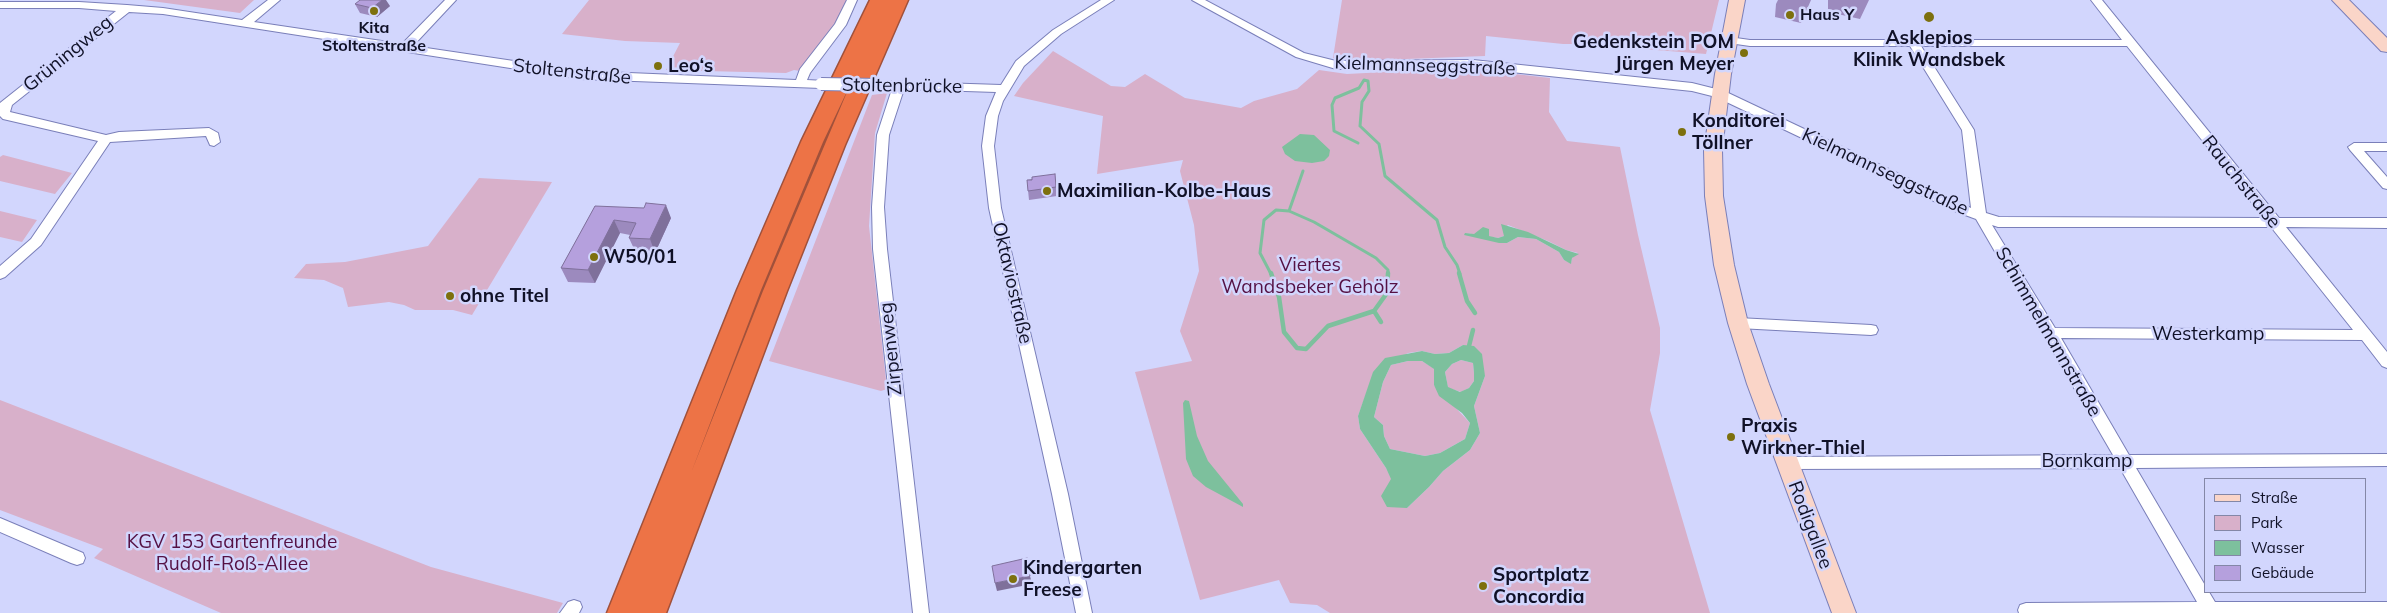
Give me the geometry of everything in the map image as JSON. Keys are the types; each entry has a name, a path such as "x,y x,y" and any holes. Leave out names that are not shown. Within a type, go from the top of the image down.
{"highway":[{"path":"622,613 749,290 816,134 880,0"},
{"path":"651,613 775,291 834,145 898,0"}],"main road":[{"name":"Rodigallee","path":"1736,0 1720,94 1713,150 1714,196 1724,265 1738,323 1787,463 1844,613"},
{"path":"2340,0 2387,47"}],"street":[{"path":"244,24 275,0"},
{"path":"404,50 451,0"},
{"path":"800,84 804,72 840,24 852,0"},
{"name":"Oktaviostraße","path":"1084,613 1061,496 994,197 988,146 992,116 1003,89 1020,64 1042,43 1109,0"},
{"name":"Kielmannseggstraße","path":"1197,0 1300,55 1336,65 1473,64 1692,87 1720,94 1981,217 1998,222 2387,223"},
{"name":"Rauchstraße","path":"2096,0 2387,362"},
{"name":"Stoltenstraße","path":"0,5 80,5 127,8 244,24 581,76 800,84"},
{"name":"Grüningweg","path":"127,8 6,104 4,113 37,124 106,139 119,136 208,132 214,136 214,142"},
{"path":"1729,40 1750,42 2130,43"},
{"name":"Schimmelmannstraße","path":"1913,42 1968,130 1978,209 1981,217 2051,333 2211,612"},
{"name":"Stoltenbrücke","path":"800,84 1003,89"},
{"name":"Zirpenweg","path":"899,86 883,134 878,207 879,232 921,613"},
{"path":"0,274 36,242 106,139"},
{"path":"2387,147 2354,147 2387,185"},
{"path":"1738,323 1870,330"},
{"name":"Westerkamp","path":"2051,333 2365,335"},
{"name":"Bornkamp","path":"1787,463 2387,460"},
{"path":"0,525 77,558"},
{"path":"2026,610 2211,612 2387,609"}],"green space":[{"path":"144,0 254,0 240,13"},
{"path":"589,0 850,0 836,25 800,71 794,70 786,73 666,70 680,43 625,41 562,34"},
{"path":"1342,0 1719,0 1706,54 1563,44 1486,36 1485,56 1353,61 1333,58"},
{"name":"Viertes Wandsbeker Gehölz","path":"1053,51 1111,86 1125,87 1145,74 1185,98 1241,108 1254,101 1297,89 1319,70 1347,74 1442,69 1489,71 1550,78 1549,112 1567,141 1620,147 1660,328 1660,353 1650,410 1710,613 1330,613 1317,605 1290,603 1279,580 1200,600 1135,372 1192,361 1180,331 1199,271 1194,225 1180,171 1183,160 1097,174 1103,116 1014,96 1023,83","holes":["1508,225 1566,250 1578,253 1572,258 1571,263 1564,260 1559,252 1536,239 1518,237 1507,243 1465,233 1498,238 1504,236 1504,229","1463,345 1485,376 1474,406 1480,433 1470,450 1443,471 1407,508 1386,468 1360,429 1358,416 1374,372 1408,353 1422,351 1435,354 1449,353"]},
{"path":"887,93 875,133 869,226 887,389 881,391 769,361 872,95"},
{"path":"3,155 72,173 55,194 0,181 0,157"},
{"path":"479,178 552,182 472,315 453,310 415,310 404,305 389,302 348,307 343,288 324,280 294,278 306,264 345,262 428,246"},
{"path":"0,211 37,220 22,242 0,237"},
{"path":"1461,360 1473,363 1474,381 1469,388 1461,392 1448,388 1445,372 1452,364"},
{"path":"1408,361 1422,361 1435,369 1434,385 1470,423 1465,439 1440,453 1425,456 1390,449 1384,436 1383,425 1374,417 1383,382 1391,365"},
{"name":"KGV 153 Gartenfreunde Rudolf-Roß-Allee","path":"0,400 431,567 563,603 557,613 221,613 94,558 103,549 0,510"}],"water":[{"path":"1300,134 1314,135 1330,150 1329,156 1324,161 1312,163 1295,161 1285,154 1282,147"},
{"path":"1501,224 1528,232 1579,254 1572,258 1571,264 1564,260 1559,252 1536,239 1518,237 1507,243 1499,243 1464,235 1465,233 1474,234 1483,227 1489,229 1489,236 1498,238 1504,236"},
{"path":"1463,345 1474,346 1482,354 1485,376 1474,406 1480,433 1470,450 1443,471 1407,508 1387,507 1381,496 1391,479 1386,468 1360,429 1358,416 1373,372 1385,358 1422,351 1435,354 1449,353","holes":["1461,360 1473,363 1474,381 1469,388 1460,392 1448,387 1445,372 1452,364","1408,361 1422,361 1434,369 1434,385 1439,396 1462,413 1470,423 1465,439 1440,453 1425,456 1390,449 1384,436 1383,425 1374,417 1383,382 1391,365"]},
{"path":"1185,400 1189,401 1197,436 1208,461 1243,504 1243,507 1206,487 1193,476 1186,459 1183,403"}],"building":[{"path":"360,0 382,0 372,8 355,4"},
{"path":"1055,174 1056,187 1028,191 1027,180 1032,180 1032,177"},
{"path":"646,203 666,205 650,239 629,238 636,223 614,220 588,270 561,268 595,206 644,208"},
{"path":"1027,558 1030,576 995,583 992,566"}],"waterway":[{"path":"1358,143 1334,131 1332,105 1335,98 1359,88 1364,80 1368,81 1369,91 1362,102 1360,126 1379,144 1385,176 1437,220 1445,247 1457,265 1460,274"},
{"path":"1289,211 1303,171"},
{"path":"1271,274 1260,253 1264,220 1276,210 1289,211"},
{"path":"1289,211 1314,222 1376,258 1388,270 1388,273"},
{"path":"1271,273 1279,297 1284,332 1297,348 1306,349 1328,326 1374,311"},
{"path":"1374,311 1387,293 1388,273"},
{"path":"1459,273 1467,301 1475,313"},
{"path":"1374,311 1381,322"},
{"path":"1469,346 1473,330"}],"place":[{"name":"Kita Stoltenstraße","path":"374,11"},
{"name":"Haus Y","path":"1790,15"},
{"name":"Asklepios Klinik Wandsbek","path":"1929,17"},
{"name":"Gedenkstein POM Jürgen Meyer","path":"1744,53"},
{"name":"Leo‘s","path":"658,66"},
{"name":"Konditorei Töllner","path":"1682,132"},
{"name":"Maximilian-Kolbe-Haus","path":"1047,191"},
{"name":"W50/01","path":"594,257"},
{"name":"ohne Titel","path":"450,296"},
{"name":"Praxis Wirkner-Thiel","path":"1731,437"},
{"name":"Kindergarten Freese","path":"1013,579"},
{"name":"Sportplatz Concordia","path":"1483,586"}]}
